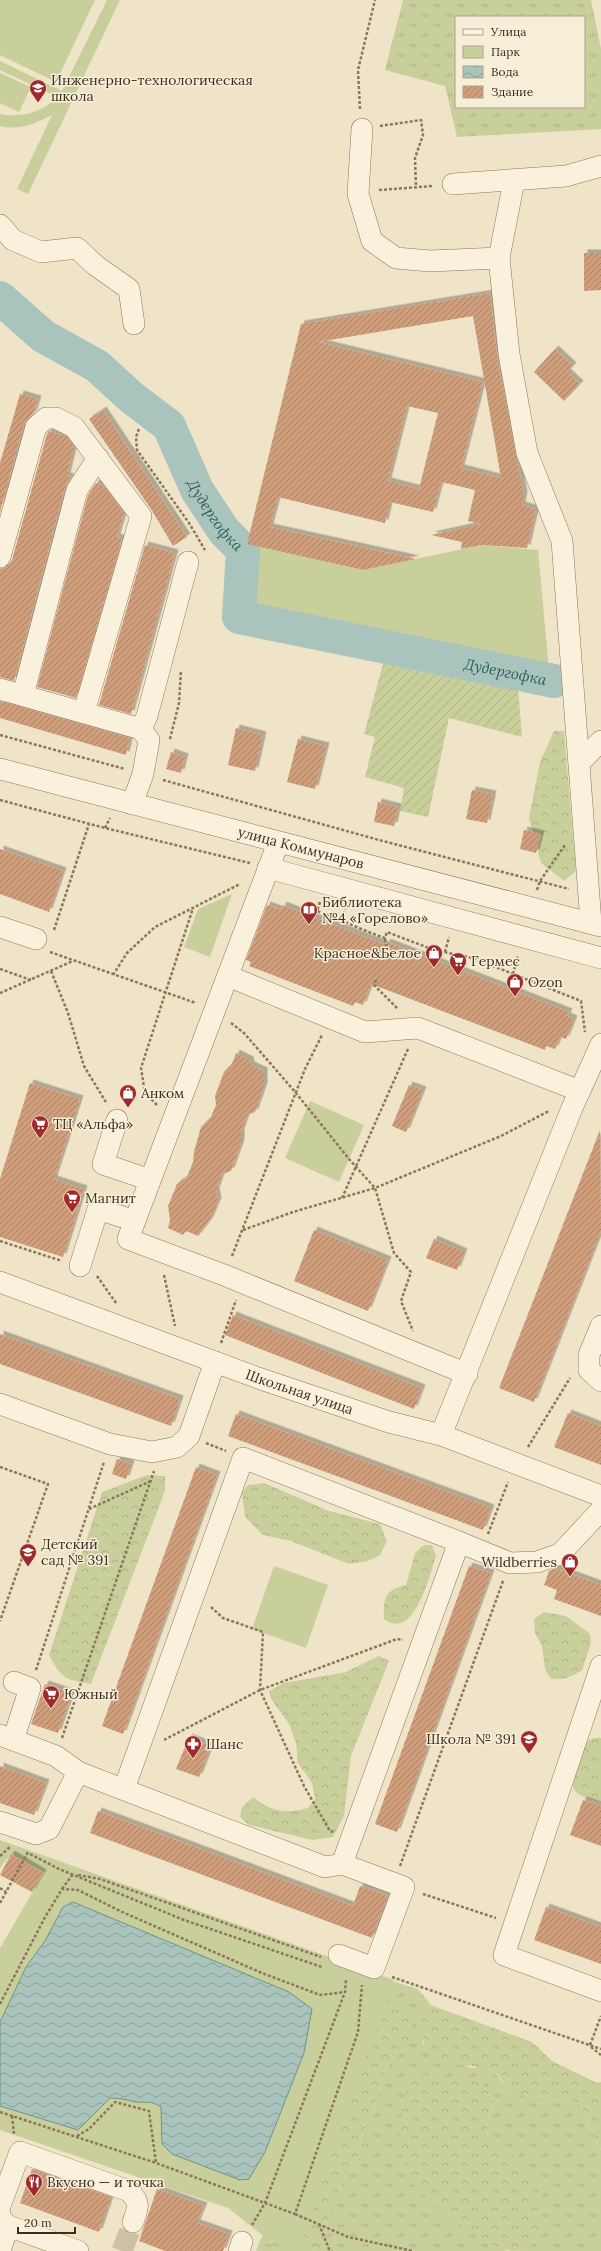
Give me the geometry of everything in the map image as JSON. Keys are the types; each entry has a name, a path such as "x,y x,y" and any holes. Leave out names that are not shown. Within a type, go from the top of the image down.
{"street":[{"path":"362,129 358,194 372,241 396,258 430,262 499,258"},
{"path":"453,184 490,180 514,181 546,176 566,176 601,166"},
{"path":"514,181 499,258 509,354 527,453 562,541 590,894 596,925"},
{"path":"0,225 13,240 41,252 77,248 95,265 129,289 134,324"},
{"path":"0,557 36,427 46,418 56,418 74,426 141,516 84,712"},
{"path":"23,695 77,490 98,458"},
{"path":"141,729 147,716 188,562"},
{"path":"0,689 141,729 149,740 143,774 132,804"},
{"path":"580,762 601,741"},
{"name":"улица Коммунаров","path":"0,769 596,925"},
{"path":"278,843 128,1239 224,1275 467,1374"},
{"path":"267,870 601,958"},
{"path":"0,927 47,943"},
{"path":"228,976 365,1032 418,1028 576,1099"},
{"path":"441,1435 597,1050"},
{"path":"117,1120 103,1164 150,1180"},
{"path":"80,1266 98,1209 135,1221"},
{"name":"Школьная улица","path":"0,1282 214,1362 390,1422 441,1435 601,1496"},
{"path":"595,1375 589,1355 601,1326"},
{"path":"0,1404 110,1444 152,1452 178,1447 189,1436 214,1362"},
{"path":"124,1789 244,1458 459,1542 481,1553 510,1563 536,1562 560,1554 601,1510"},
{"path":"342,1864 459,1542"},
{"path":"601,1666 513,1924 504,1955 601,1991"},
{"path":"22,1685 6,1737 56,1756 78,1772 325,1867 342,1864 399,1885 368,1974 332,1961"},
{"path":"0,1822 32,1843 49,1829 78,1772"},
{"path":"0,2206 20,2152 130,2191 137,2198 138,2208 133,2222"},
{"path":"0,2251 4,2220 78,2251"}],"path":[{"path":"375,0 358,70 362,129 400,121 421,120 423,135 415,158 416,187"},
{"path":"358,194 387,188 453,184"},
{"path":"0,800 267,870"},
{"path":"271,810 590,894"},
{"path":"105,828 108,823"},
{"path":"89,824 47,943 73,961 214,1009 244,1033 375,1188 394,1253 411,1272 401,1301 425,1358"},
{"path":"540,881 569,839"},
{"path":"113,975 127,953 155,927 267,870"},
{"path":"175,1115 148,1098 141,1077 141,1068 193,908"},
{"path":"317,911 342,919 348,924 385,938"},
{"path":"386,946 385,938 387,932 434,950 473,958 581,1001 586,1034 597,1050"},
{"path":"0,993 73,961"},
{"path":"0,969 31,980"},
{"path":"51,971 68,1013 84,1066 117,1120"},
{"path":"342,1199 418,1028 374,985 376,980"},
{"path":"224,1275 243,1230 305,1069 331,1019"},
{"path":"243,1230 292,1212 342,1199 375,1188 501,1136 561,1105 576,1099"},
{"path":"0,1241 58,1259"},
{"path":"160,1251 179,1348"},
{"path":"80,1266 95,1274 118,1306"},
{"path":"214,1362 243,1283"},
{"path":"481,1553 515,1463 523,1454 570,1378 595,1375"},
{"path":"189,1436 244,1458"},
{"path":"22,1685 89,1510 110,1444"},
{"path":"0,1467 48,1484 0,1621"},
{"path":"56,1756 155,1467"},
{"path":"89,1510 151,1481"},
{"path":"510,1563 399,1885 407,1890 513,1924"},
{"path":"195,1592 223,1618 262,1632 260,1690 280,1729 304,1786 330,1831 350,1839"},
{"path":"163,1740 260,1690 397,1639 423,1643"},
{"path":"0,1903 32,1843 72,1874 184,1920 332,1961"},
{"path":"0,2004 44,1919 72,1874"},
{"path":"72,1874 100,1879 332,1961"},
{"path":"0,1888 6,1892"},
{"path":"62,1889 78,1890 120,1911 262,1973 320,1995 345,1992"},
{"path":"295,2214 358,2032 368,1974 384,1975 601,2049"},
{"path":"240,2247 266,2203 345,1992 347,1976 352,1977"},
{"path":"590,2045 601,2016"},
{"path":"590,2045 601,2055"},
{"path":"77,2136 89,2129 115,2102 150,2111 156,2163"},
{"path":"0,2112 156,2163 295,2214 348,2237 413,2251"},
{"path":"318,2223 329,2250 332,2251"}],"green space":[{"path":"0,0 95,0 56,82 0,55"},
{"path":"107,0 120,0 28,194 17,189 52,115 34,123 14,128 0,126 0,114 23,115 31,113 45,107 57,97 0,70 0,61 62,91"},
{"path":"403,0 591,0 601,49 601,129 457,137 445,86 385,70"},
{"path":"0,73 31,87 19,112 0,103"},
{"path":"247,544 363,570 482,545 538,550 549,670 244,610"},
{"path":"387,649 517,676 522,737 449,718 428,817 400,811 404,788 365,777 375,737 364,734"},
{"path":"554,731 564,731 576,871 564,881 541,863 529,818 540,762"},
{"path":"232,894 210,957 184,947 198,909"},
{"path":"310,1101 364,1125 339,1182 285,1158"},
{"path":"147,1475 165,1476 165,1491 91,1684 70,1679 65,1677 57,1669 49,1655 102,1492"},
{"path":"264,1483 329,1511 380,1524 387,1541 380,1555 368,1561 349,1564 291,1541 263,1535 245,1517 242,1493 248,1485"},
{"path":"424,1545 432,1545 436,1556 430,1577 419,1603 412,1614 404,1622 395,1624 384,1619 385,1600 394,1589 406,1585 415,1553"},
{"path":"274,1566 328,1585 306,1648 252,1629"},
{"path":"544,1612 566,1616 590,1634 591,1643 582,1670 563,1679 550,1678 545,1669 542,1646 535,1633 534,1619"},
{"path":"379,1656 389,1661 351,1756 344,1816 333,1837 313,1840 249,1825 240,1817 242,1807 253,1797 273,1809 286,1811 308,1808 315,1799 312,1783 298,1763 296,1743 289,1724 271,1699 269,1691 284,1683 346,1672"},
{"path":"593,1738 601,1738 601,1802 586,1798 576,1792 573,1785 573,1779 579,1756 586,1743"},
{"path":"0,1840 394,1980 299,2248 262,2235 228,2208 0,2130 0,1948 44,1872 11,1854 0,1868"},
{"path":"392,1981 418,1989 431,2005 419,2006 423,2044 471,2068 485,2067 495,2072 510,2093 562,2100 579,2104 601,2150 601,2251 517,2251 527,2248 531,2173 487,2137 488,2121 494,2101 484,2086 479,2082 474,2079 462,2077 445,2079 402,2132 401,2151 447,2213 465,2228 507,2251 312,2251 323,2241 341,2185 357,2159 364,2129 371,2120 385,2071 395,2056 407,2049 368,2008"},
{"path":"392,1997 412,2024 413,2036 407,2049 395,2056 385,2071 371,2120 364,2129 357,2159 341,2185 323,2242 312,2251 274,2251 269,2236 265,2231 241,2217 234,2208 368,2008"},
{"path":"431,2005 532,2042 552,2061 597,2083 601,2082 601,2150 579,2104 510,2093 497,2074 491,2070 433,2061 423,2041 419,2014 419,2006"},
{"path":"436,2072 445,2078 469,2077 475,2079 484,2086 494,2101 488,2121 487,2137 511,2154 528,2169 536,2183 539,2194 542,2220 540,2231 535,2241 527,2248 510,2251 494,2245 474,2234 427,2198 407,2173 403,2162 400,2137 402,2110 408,2085 412,2075"},
{"path":"264,2231 269,2236 274,2251 256,2251"}],"water":[{"path":"73,1902 289,1992 312,2009 304,2053 265,2152 249,2179 240,2180 172,2154 162,2144 161,2107 151,2103 110,2098 78,2130 0,2106 0,2022 26,1967 45,1941 63,1907"}],"building":[{"path":"584,253 601,253 601,290 584,291"},
{"path":"490,293 497,356 524,495 522,505 536,509 527,548 482,545 461,549 462,542 431,535 481,524 468,521 475,490 441,482 433,512 390,502 385,523 278,497 270,527 416,559 363,570 247,544 301,324","holes":["473,316 485,385 501,478 461,468 483,382 318,342","407,406 438,413 419,489 388,481"]},
{"path":"555,349 573,366 567,372 580,384 564,401 534,372"},
{"path":"20,394 38,399 34,412 24,424 0,512 0,463"},
{"path":"103,410 187,537 173,546 151,509 89,419"},
{"path":"49,431 66,436 74,447 67,476 71,477 65,487 14,681 0,677 0,569 8,566 12,560"},
{"path":"96,483 103,485 124,513 117,537 122,539 76,698 37,687 88,495"},
{"path":"145,545 175,553 131,714 99,705"},
{"path":"0,701 130,738 126,755 0,718"},
{"path":"236,728 263,735 255,771 228,765"},
{"path":"298,739 326,746 315,789 287,782"},
{"path":"171,752 185,757 181,773 166,769"},
{"path":"472,790 493,794 487,823 466,819"},
{"path":"378,802 398,807 394,826 374,822"},
{"path":"524,830 541,834 536,853 520,849"},
{"path":"0,849 63,871 49,912 0,894"},
{"path":"267,905 281,910 283,905 386,945 387,942 569,1012 567,1016 574,1019 566,1039 560,1037 555,1049 546,1046 545,1050 371,984 363,1005 355,1002 353,1006 249,966 251,962 246,960"},
{"path":"236,1053 250,1060 251,1065 264,1071 264,1086 255,1112 247,1115 241,1132 241,1143 231,1171 222,1174 216,1191 218,1201 210,1220 198,1236 186,1231 183,1235 168,1228 170,1220 168,1206 177,1184 187,1177 193,1162 194,1152 201,1127 211,1117 216,1105 215,1096 224,1072 232,1064"},
{"name":"ТЦ «Альфа»","path":"30,1083 80,1099 54,1179 84,1189 63,1257 0,1237 0,1179"},
{"path":"409,1085 423,1090 406,1132 392,1126"},
{"path":"600,1130 601,1231 534,1402 499,1388"},
{"path":"314,1230 388,1260 368,1311 294,1281"},
{"path":"434,1239 464,1252 457,1270 426,1258"},
{"path":"233,1315 422,1388 414,1409 225,1335"},
{"path":"0,1334 180,1399 171,1426 0,1364"},
{"path":"568,1413 601,1426 601,1465 554,1447"},
{"path":"236,1414 491,1508 483,1530 228,1436"},
{"path":"117,1459 131,1464 126,1479 112,1474"},
{"path":"196,1467 217,1475 123,1734 102,1726"},
{"path":"469,1566 491,1573 397,1832 375,1824"},
{"path":"555,1568 601,1585 601,1616 554,1599 557,1590 544,1585 549,1571"},
{"name":"Южный","path":"45,1684 72,1693 58,1733 31,1724"},
{"path":"189,1737 211,1746 199,1777 176,1769"},
{"path":"0,1766 46,1783 34,1815 0,1803"},
{"path":"583,1800 601,1806 601,1846 570,1835"},
{"path":"98,1811 353,1906 360,1886 388,1896 372,1938 90,1833"},
{"path":"11,1854 43,1873 32,1892 0,1875"},
{"path":"546,1907 601,1927 601,1964 534,1940"},
{"path":"32,2169 111,2197 99,2232 20,2203"},
{"path":"157,2189 204,2206 197,2223 229,2234 223,2251 165,2251 139,2241"}],"waterway":[{"name":"Дудергофка","path":"0,298 43,336 97,366 131,397 169,426 197,490 224,531 243,550 239,617 554,681"}],"tunnel":[{"path":"122,2251 133,2222"}],"place":[{"name":"Инженерно-технологическая школа","path":"38,103"},
{"name":"Библиотека №4 «Горелово»","path":"309,925"},
{"name":"Красное&Белое","path":"434,968"},
{"name":"Гермес","path":"458,976"},
{"name":"Ozon","path":"515,997"},
{"name":"Анком","path":"128,1108"},
{"name":"ТЦ «Альфа»","path":"40,1139"},
{"name":"Магнит","path":"72,1213"},
{"name":"Детский сад № 391","path":"28,1567"},
{"name":"Wildberries","path":"570,1577"},
{"name":"Южный","path":"51,1709"},
{"name":"Школа № 391","path":"529,1754"},
{"name":"Шанс","path":"193,1759"},
{"name":"Вкусно — и точка","path":"34,2197"}]}
